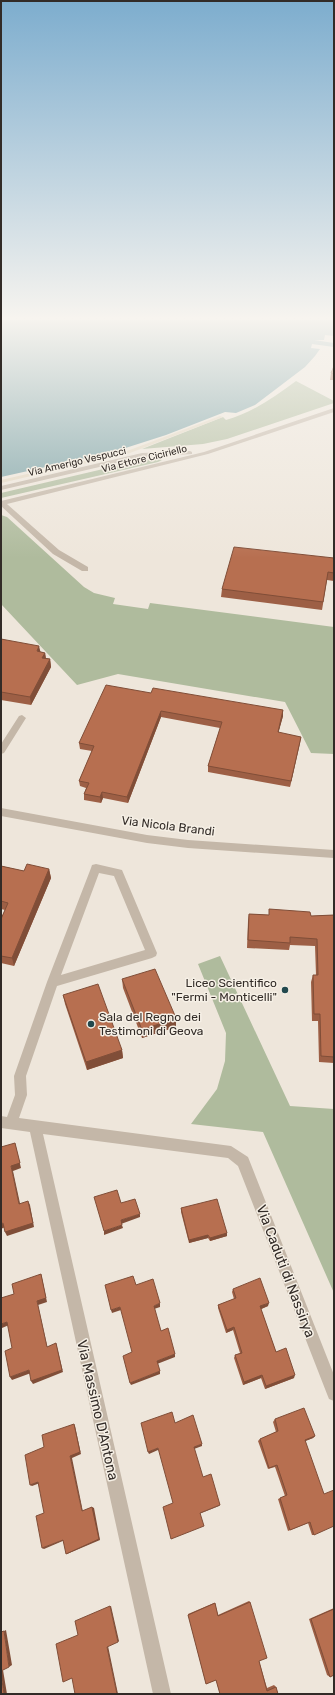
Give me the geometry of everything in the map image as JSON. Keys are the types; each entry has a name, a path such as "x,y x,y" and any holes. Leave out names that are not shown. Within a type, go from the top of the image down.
{"street":[{"name":"Via Ettore Ciciriello","path":"2,503 206,453 334,410"},
{"name":"Via Amerigo Vespucci","path":"1,488 142,456 206,453"},
{"path":"2,503 56,552 85,569"},
{"path":"1,751 22,718"},
{"name":"Via Nicola Brandi","path":"1,812 147,839 188,844 334,854"},
{"path":"35,1127 6,1123 21,1095 20,1076 53,982 96,868 118,873 152,953 53,982"},
{"name":"Via Caduti di Nassirya","path":"35,1127 231,1152 243,1162 334,1394"},
{"name":"Via Massimo D'Antona","path":"35,1127 162,1694"}],"green space":[{"path":"271,399 330,399 334,401 334,403 227,439 203,444 142,449 223,417 226,420 254,409"},
{"path":"156,458 162,460 1,498 1,493"},
{"path":"1,515 7,517 84,587 94,593 115,598 113,604 148,609 150,603 334,627 334,754 311,753 285,702 118,674 77,685 1,604"},
{"path":"220,956 290,1106 334,1109 334,1293 263,1132 191,1124 217,1089 225,1061 226,1033 198,964"}],"shaded area":[{"path":"220,416 223,417 130,453 1,483 1,480 127,451"}],"water":[{"path":"1,399 263,399 255,405 236,413 225,412 166,435 113,452 1,477"}],"building":[{"path":"234,547 334,558 334,573 328,572 323,602 222,589"},
{"path":"1,639 39,646 37,651 45,653 42,658 50,659 30,697 1,692"},
{"path":"106,685 151,693 153,688 283,710 278,732 301,737 291,781 208,766 222,722 161,711 127,797 102,792 100,797 84,794 89,783 79,781 94,746 79,743"},
{"path":"27,864 49,869 12,958 1,956 1,919 8,903 1,901 1,866 24,871"},
{"path":"269,909 310,912 311,916 334,915 334,1057 321,1056 320,1014 314,1014 313,975 318,975 317,939 290,937 290,943 248,940 249,914 269,915"},
{"path":"155,969 176,1018 142,1030 122,979"},
{"path":"98,984 122,1050 86,1062 63,995"},
{"path":"15,1143 20,1163 11,1166 19,1204 28,1201 33,1223 5,1232 3,1223 1,1224 1,1147"},
{"path":"117,1190 121,1203 135,1199 140,1214 121,1220 122,1225 104,1231 94,1197"},
{"path":"217,1199 227,1233 210,1238 208,1235 189,1240 181,1208"},
{"path":"41,1274 46,1298 37,1301 47,1347 56,1343 62,1370 31,1381 29,1370 10,1377 5,1351 12,1348 7,1322 1,1324 1,1298 14,1294 12,1284"},
{"path":"133,1276 136,1285 153,1279 160,1303 154,1306 161,1331 168,1328 175,1354 157,1361 160,1371 130,1383 123,1356 132,1352 120,1307 111,1310 105,1285"},
{"path":"260,1278 269,1303 260,1306 276,1352 286,1348 295,1375 266,1386 262,1375 244,1382 235,1355 242,1353 234,1327 227,1330 218,1305 236,1298 233,1289"},
{"path":"304,1408 315,1436 305,1440 324,1494 334,1490 334,1526 314,1535 310,1522 290,1530 280,1498 287,1495 277,1465 269,1468 260,1439 278,1431 275,1419"},
{"path":"172,1412 175,1423 193,1415 202,1444 194,1447 203,1477 211,1474 220,1505 200,1513 204,1526 171,1539 163,1507 173,1503 158,1448 148,1452 141,1423"},
{"path":"74,1424 80,1452 70,1456 82,1511 92,1507 99,1539 66,1554 63,1540 42,1548 36,1516 44,1513 38,1482 30,1485 25,1455 44,1447 42,1435"},
{"path":"250,1602 267,1658 259,1661 267,1691 276,1687 278,1694 220,1694 216,1680 206,1684 188,1615 215,1603 218,1616"},
{"path":"110,1606 118,1642 107,1647 117,1694 75,1694 72,1678 63,1682 56,1644 78,1635 75,1621"},
{"path":"334,1609 334,1675 330,1677 311,1619"},
{"path":"4,1631 9,1667 1,1671 1,1632"},
{"path":"1,1674 4,1694 1,1694"}],"place":[{"name":"Liceo Scientifico \"Fermi - Monticelli\"","path":"285,990"},
{"name":"Sala del Regno dei Testimoni di Geova","path":"91,1024"}]}
